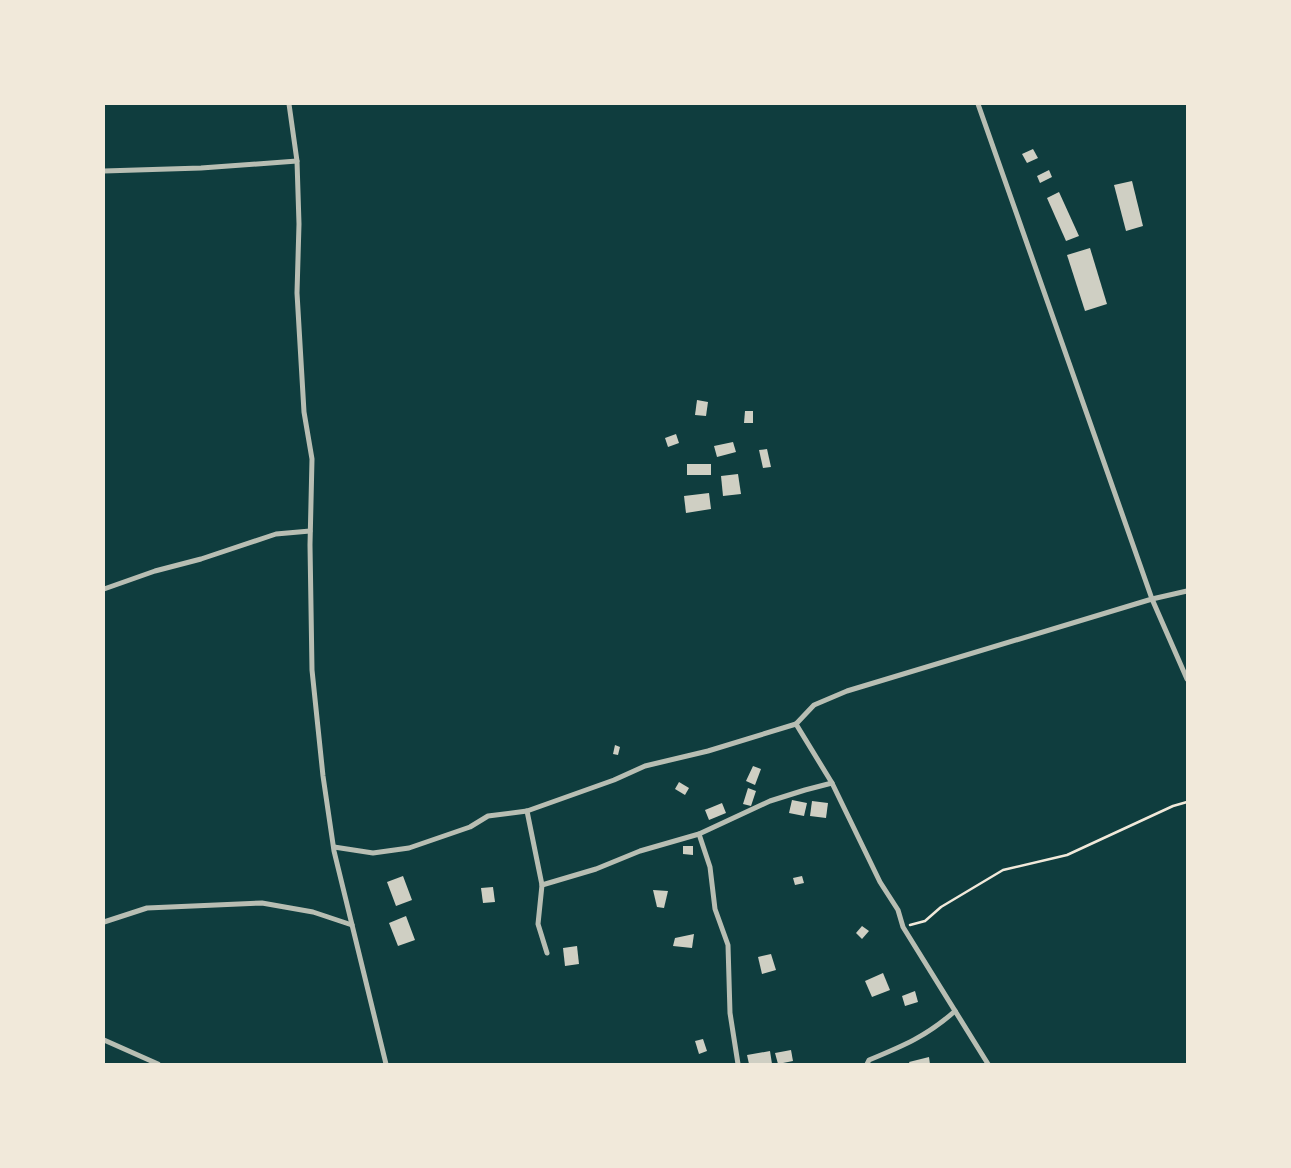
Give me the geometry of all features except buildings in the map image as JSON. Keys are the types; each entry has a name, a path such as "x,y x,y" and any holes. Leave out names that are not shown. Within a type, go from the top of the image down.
{"street":[{"path":"288,104 297,161 299,224 297,293 304,412 312,459 310,531 312,670 322,776 334,847 386,1064"},
{"path":"978,104 1152,599 1187,679"},
{"path":"104,171 201,168 297,161"},
{"path":"104,589 155,570 201,559 276,534 310,531"},
{"path":"334,847 373,853 409,848 470,827 488,816 527,811 614,780 645,766 708,751 796,724 814,705 847,691 1152,599 1187,591"},
{"path":"796,724 832,784 880,882 898,910 903,927 988,1064"},
{"path":"542,885 596,868 640,851 699,834 770,801 832,784"},
{"path":"527,811 542,885 538,924 547,953"},
{"path":"699,834 710,867 715,909 728,945 730,1013 738,1064"},
{"path":"104,922 147,908 262,902 314,912 352,925"},
{"path":"867,1064 868,1060 916,1040 942,1023 955,1011"},
{"path":"104,1040 148,1062 158,1064"}],"path":[{"path":"903,927 925,922 941,907 1004,870 1066,855 1173,806 1187,802"}]}
